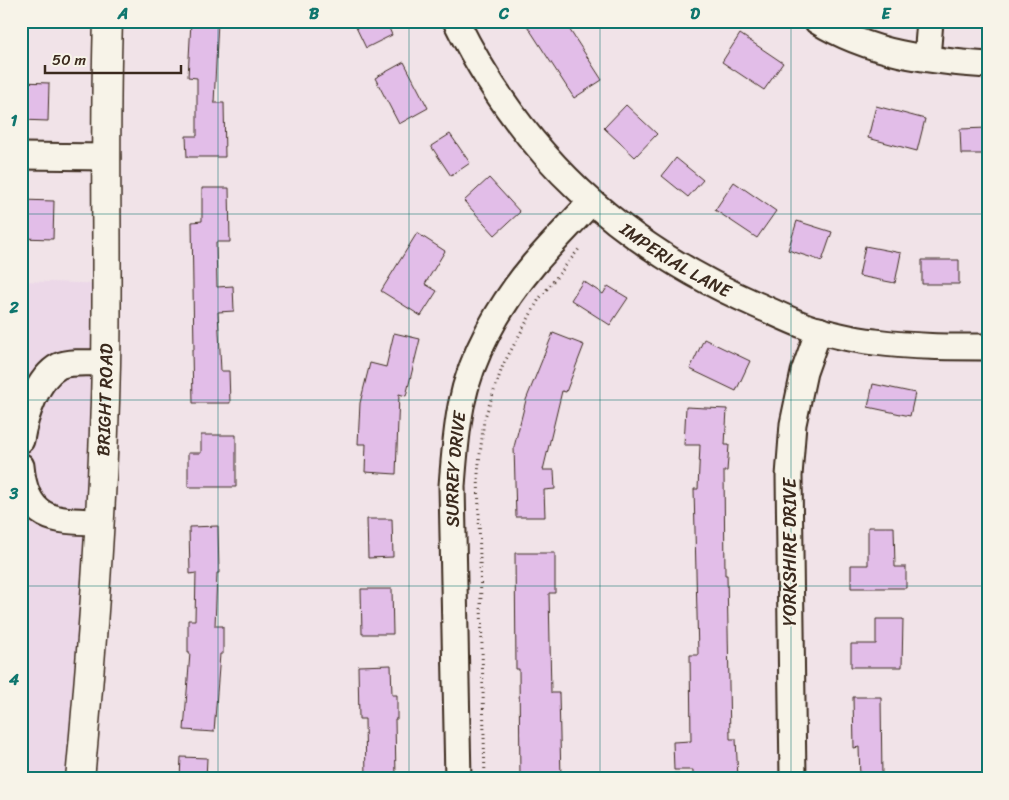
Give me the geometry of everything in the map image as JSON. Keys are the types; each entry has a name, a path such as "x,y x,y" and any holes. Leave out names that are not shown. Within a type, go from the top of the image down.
{"main road":[{"name":"BRIGHT ROAD","path":"80,779 89,679 99,522 106,363 108,21"}],"street":[{"name":"IMPERIAL LANE","path":"456,21 486,77 517,122 540,151 568,181 591,202 632,234 700,278 734,295 805,326 819,330 873,342 936,348 988,347"},
{"path":"818,21 831,30 872,46 906,55 988,65"},
{"path":"926,58 930,21"},
{"path":"21,156 107,157"},
{"name":"SURREY DRIVE","path":"458,779 452,486 455,445 461,406 476,358 504,305 533,265 591,202"},
{"name":"YORKSHIRE DRIVE","path":"793,779 789,476 793,424 804,372 819,330"},
{"path":"21,440 30,404 41,384 51,373 61,365 106,363"},
{"path":"21,466 24,494 37,510 51,517 99,522"}],"path":[{"path":"485,779 478,472 484,420 502,365 534,308 584,242"}],"shaded area":[{"path":"21,281 107,284 80,779 21,779"}],"building":[{"path":"191,21 218,21 214,103 224,103 225,157 187,157 186,136 197,136 197,78 188,77"},
{"path":"353,21 386,21 392,35 366,48"},
{"path":"524,21 564,21 602,80 574,98"},
{"path":"740,34 783,63 764,90 722,62"},
{"path":"404,62 428,108 399,124 375,78"},
{"path":"21,82 49,83 48,121 21,120"},
{"path":"626,105 657,134 635,157 604,128"},
{"path":"876,106 925,119 917,151 868,138"},
{"path":"988,128 988,154 961,154 960,129"},
{"path":"450,134 470,163 451,176 431,146"},
{"path":"676,158 703,180 688,197 662,176"},
{"path":"489,178 520,212 495,235 464,201"},
{"path":"734,182 776,211 757,238 715,210"},
{"path":"202,188 229,188 230,242 216,242 217,287 233,286 234,311 218,312 221,371 229,371 230,403 193,403 192,222 202,221"},
{"path":"21,200 54,201 53,239 21,238"},
{"path":"797,221 832,232 822,261 788,250"},
{"path":"417,233 445,251 425,284 437,291 421,316 381,291"},
{"path":"865,246 901,253 895,283 859,276"},
{"path":"922,260 959,260 959,284 922,284"},
{"path":"583,281 603,294 608,286 628,298 610,325 571,300"},
{"path":"394,333 420,339 406,396 399,394 396,474 365,472 366,444 358,444 360,403 370,363 386,367"},
{"path":"553,333 584,345 566,392 562,391 543,470 554,470 555,489 544,490 545,517 516,517 514,447 526,400"},
{"path":"704,339 750,361 736,391 690,369"},
{"path":"873,384 915,393 910,416 868,407"},
{"path":"686,407 727,409 725,445 729,445 727,471 724,471 725,575 727,575 730,739 736,739 738,779 693,779 693,770 674,770 673,742 691,741 690,655 698,655 694,489 698,489 700,445 684,445"},
{"path":"201,435 236,435 236,487 188,487 188,453 201,453"},
{"path":"367,519 392,519 393,557 368,558"},
{"path":"218,526 219,573 217,573 215,626 223,626 223,654 220,654 214,732 184,730 190,653 188,653 188,620 195,620 196,573 190,574 189,527"},
{"path":"868,527 894,527 895,567 906,567 906,588 851,588 851,565 868,565"},
{"path":"515,553 555,553 555,593 549,593 551,693 559,693 561,779 520,779 519,669 516,669"},
{"path":"361,589 392,589 393,634 362,634"},
{"path":"876,619 903,619 902,667 851,667 851,644 876,644"},
{"path":"391,665 392,695 397,695 397,719 395,719 396,779 366,779 365,719 359,719 358,666"},
{"path":"853,697 881,697 882,779 860,779 859,747 854,748"},
{"path":"181,757 207,758 206,779 180,779"}]}
